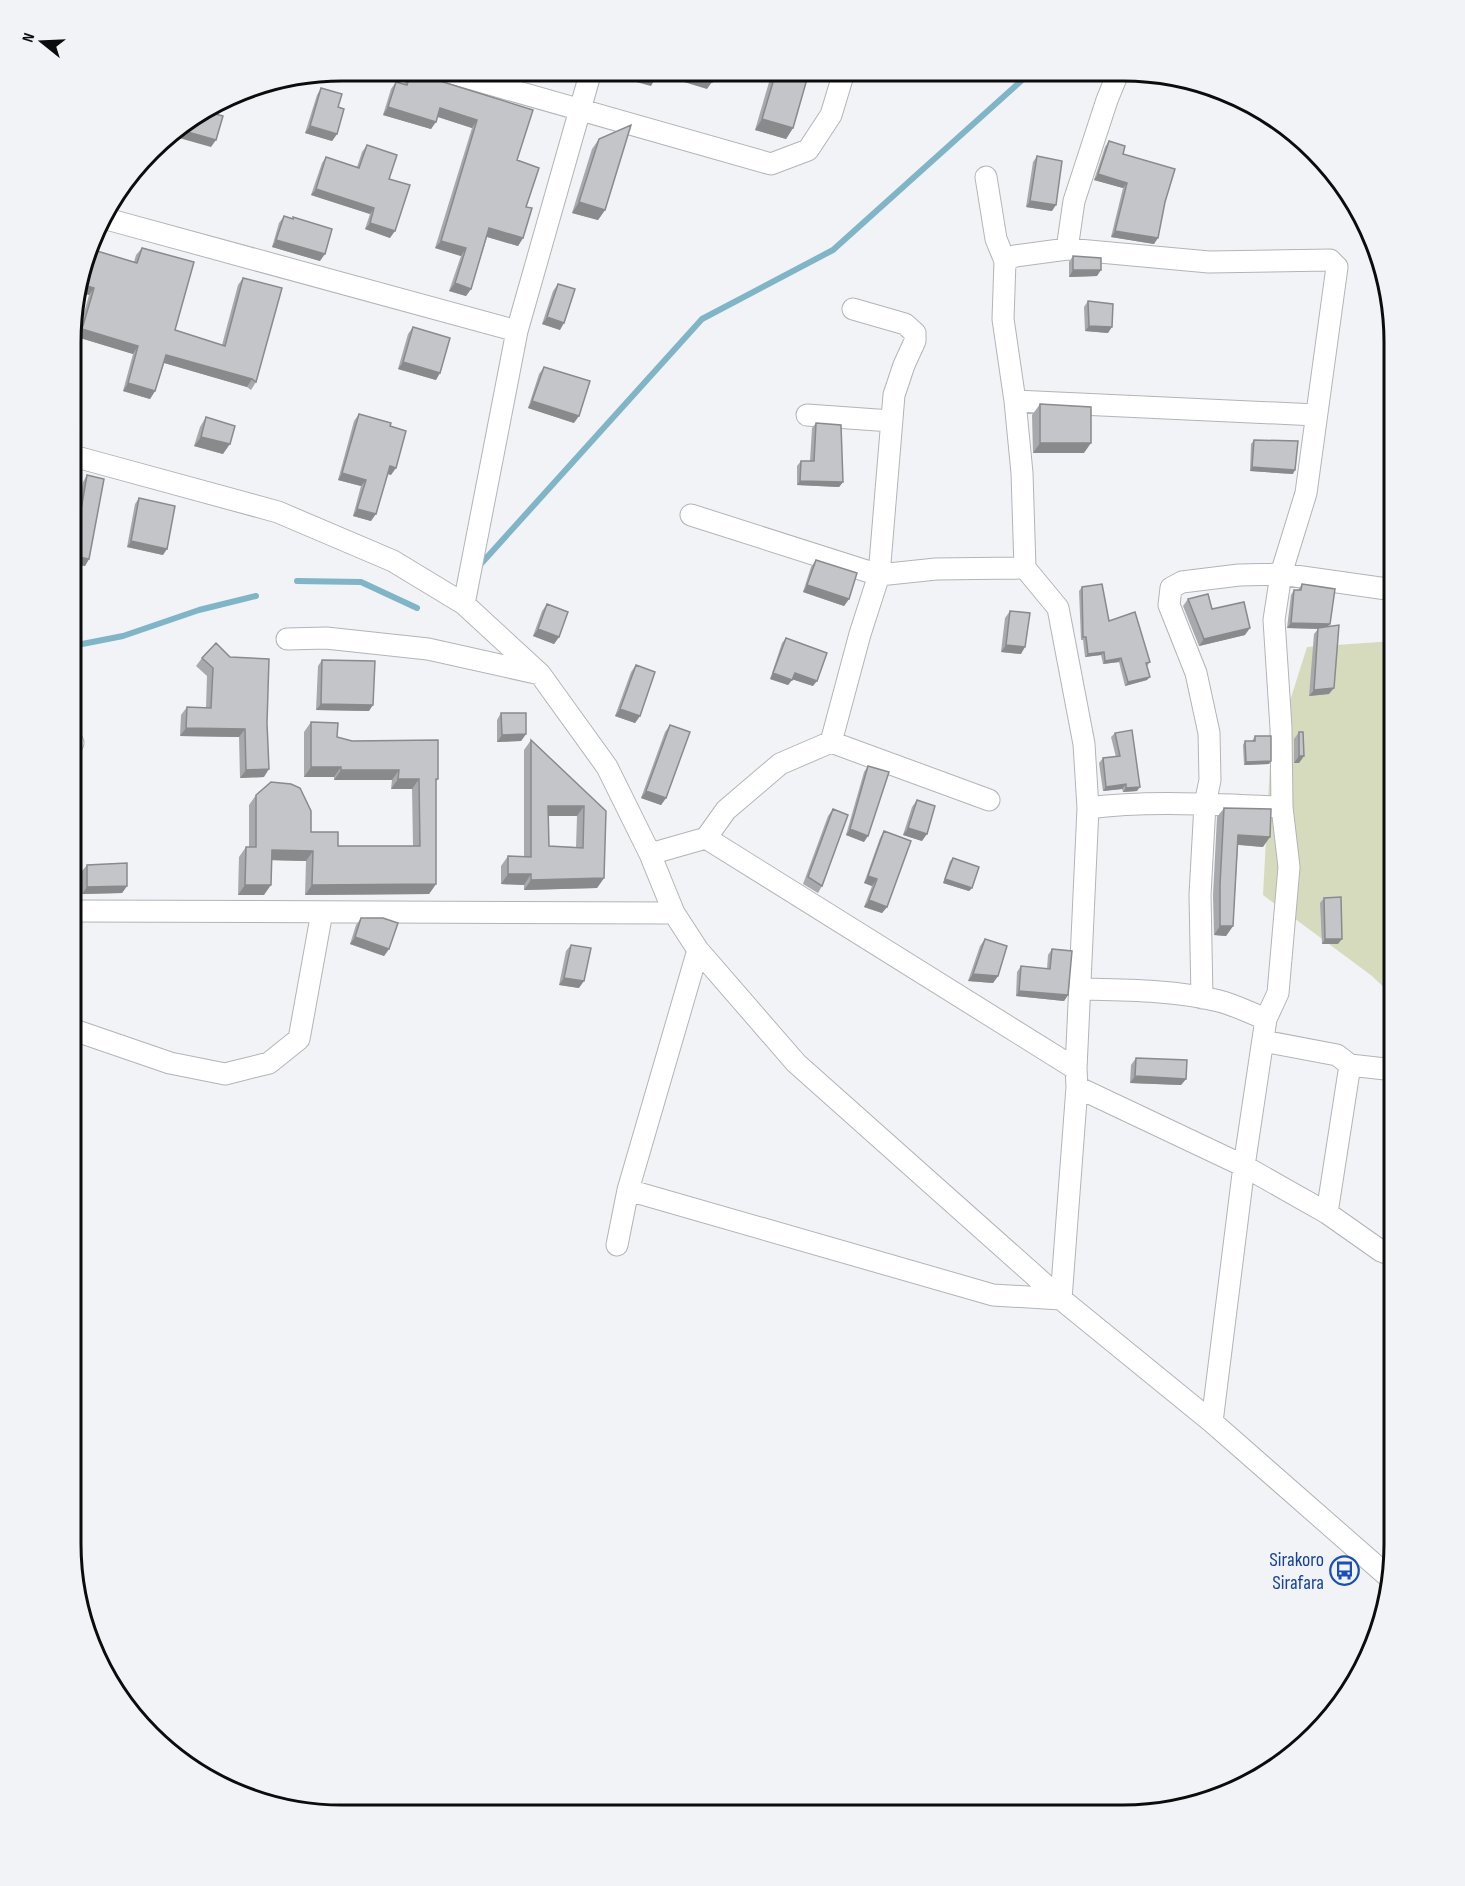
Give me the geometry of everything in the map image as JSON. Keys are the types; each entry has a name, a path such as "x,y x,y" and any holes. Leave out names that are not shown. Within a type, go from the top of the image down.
{"street":[{"path":"479,81 771,164 808,150 831,115 841,81"},
{"path":"464,604 518,331 588,81"},
{"path":"1067,249 1078,185 1115,81"},
{"path":"986,177 996,238 1005,261 1003,319 1015,401 1022,473 1025,567 1058,608 1084,744 1089,808 1077,1078 1061,1299"},
{"path":"111,220 518,331"},
{"path":"1005,261 1015,256 1067,249 1209,262 1330,260 1337,267 1306,493 1281,574 1274,620 1281,728 1282,807 1289,867 1278,993 1266,1019 1244,1166 1212,1422"},
{"path":"831,742 860,634 879,575 894,395 915,341 915,333 906,324 853,309"},
{"path":"1015,401 1316,415"},
{"path":"807,415 891,420"},
{"path":"81,458 278,512 393,561 464,604 540,674 607,767 650,854 674,913 698,950 796,1063 1061,1299 1212,1422 1382,1571"},
{"path":"691,515 879,575 936,569 1025,567"},
{"path":"1202,998 1200,895 1205,804 1210,780 1209,733 1196,673 1169,605 1171,588 1182,582 1239,575 1281,574 1384,589"},
{"path":"287,639 326,638 428,649 540,674"},
{"path":"650,854 706,838 726,810 780,764 831,742 989,800"},
{"path":"1089,808 1125,804 1282,807"},
{"path":"706,838 1077,1078 1244,1166 1327,1213 1384,1252"},
{"path":"81,911 674,913"},
{"path":"81,1032 170,1063 225,1074 269,1063 299,1040 322,912"},
{"path":"617,1245 628,1190 698,950"},
{"path":"1081,989 1145,991 1202,998 1220,1001 1266,1019"},
{"path":"1263,1041 1337,1055 1350,1065 1384,1069"},
{"path":"1327,1213 1350,1065"},
{"path":"628,1190 993,1295 1061,1299"}],"green space":[{"path":"1384,642 1384,987 1372,976 1263,895 1270,764 1307,647"}],"building":[{"path":"408,81 440,81 533,110 517,160 539,168 526,207 532,208 523,238 489,228 471,289 455,283 466,248 441,241 477,120 440,108 436,122 388,107 396,82 407,85"},
{"path":"773,81 806,81 793,128 762,119"},
{"path":"321,88 342,94 338,107 344,109 337,134 310,126"},
{"path":"215,114 223,116 216,140 187,132"},
{"path":"631,125 605,210 579,202 599,139"},
{"path":"1109,141 1125,146 1123,154 1175,169 1165,202 1158,238 1115,231 1127,183 1098,174"},
{"path":"367,145 397,155 389,179 410,185 395,231 370,223 374,208 316,189 326,157 359,168"},
{"path":"1037,156 1062,161 1056,205 1030,201"},
{"path":"284,216 332,229 325,254 276,240"},
{"path":"142,248 194,262 175,330 225,346 243,278 282,288 256,382 166,355 155,391 128,383 138,346 82,329 94,288 87,286 98,251 137,263"},
{"path":"1073,256 1101,258 1101,270 1073,270"},
{"path":"558,284 575,289 564,323 547,317"},
{"path":"1088,301 1113,304 1112,327 1089,326"},
{"path":"413,327 450,338 440,373 403,362"},
{"path":"544,367 590,381 579,416 532,401"},
{"path":"1040,404 1091,407 1091,443 1040,443"},
{"path":"359,414 391,423 390,426 406,431 396,468 390,466 376,514 357,509 366,480 342,473"},
{"path":"206,417 235,426 230,444 201,437"},
{"path":"816,423 841,425 843,482 800,481 801,461 814,461"},
{"path":"1254,440 1298,441 1295,470 1252,467"},
{"path":"87,475 104,479 89,559 81,558 81,510"},
{"path":"139,498 175,506 167,549 131,541"},
{"path":"816,560 857,573 849,599 807,585"},
{"path":"1102,584 1109,621 1135,612 1150,662 1146,663 1150,677 1128,682 1121,658 1105,661 1104,652 1088,654 1086,637 1083,637 1082,587"},
{"path":"1302,584 1335,589 1330,624 1291,623 1294,590 1301,590"},
{"path":"1208,594 1212,609 1244,602 1250,628 1204,639 1188,599"},
{"path":"547,604 568,612 559,637 538,629"},
{"path":"1010,611 1030,613 1025,647 1006,645"},
{"path":"1339,625 1334,688 1314,690 1318,628"},
{"path":"786,638 827,653 817,681 795,673 792,680 773,673"},
{"path":"216,643 230,657 269,659 267,723 269,769 246,770 245,729 186,728 187,707 211,708 213,668 202,658"},
{"path":"322,660 375,661 373,705 321,704"},
{"path":"636,665 655,672 640,716 620,709"},
{"path":"501,713 526,713 526,734 502,735"},
{"path":"311,722 338,723 337,737 352,741 438,740 436,884 312,885 313,851 272,850 271,885 245,885 246,847 256,847 256,795 271,782 291,784 300,788 311,811 311,832 338,832 338,846 420,846 419,779 398,779 399,770 341,770 341,767 311,767"},
{"path":"670,725 690,732 666,798 646,791"},
{"path":"1132,730 1140,787 1126,788 1126,784 1106,787 1103,758 1120,756 1115,733"},
{"path":"1299,732 1303,732 1304,756 1299,756"},
{"path":"1255,736 1271,736 1271,761 1246,762 1245,741 1255,741"},
{"path":"531,740 606,811 604,878 531,880 531,874 508,874 508,856 531,857","holes":["548,806 584,806 583,848 549,846"]},
{"path":"868,766 889,772 868,836 850,829"},
{"path":"917,800 935,806 927,834 908,828"},
{"path":"1224,808 1271,809 1270,837 1238,835 1233,926 1220,926"},
{"path":"833,809 848,815 822,886 808,877"},
{"path":"884,831 911,841 887,907 869,900 877,879 868,876"},
{"path":"953,858 979,867 972,888 945,879"},
{"path":"127,863 127,886 87,887 87,865"},
{"path":"1341,897 1342,939 1325,939 1324,898"},
{"path":"361,918 383,918 398,923 389,949 355,937"},
{"path":"985,939 1007,946 998,976 973,974"},
{"path":"571,945 591,948 584,981 564,978"},
{"path":"1052,949 1072,951 1068,995 1019,991 1021,966 1050,969"},
{"path":"1136,1058 1187,1060 1186,1079 1135,1076"}],"waterway":[{"path":"479,566 702,319 833,250 1021,81"},
{"path":"297,581 361,582 417,608"},
{"path":"81,644 123,636 199,610 256,596"}],"place":[{"name":"Sirakoro Sirafara","path":"1345,1571"}]}
